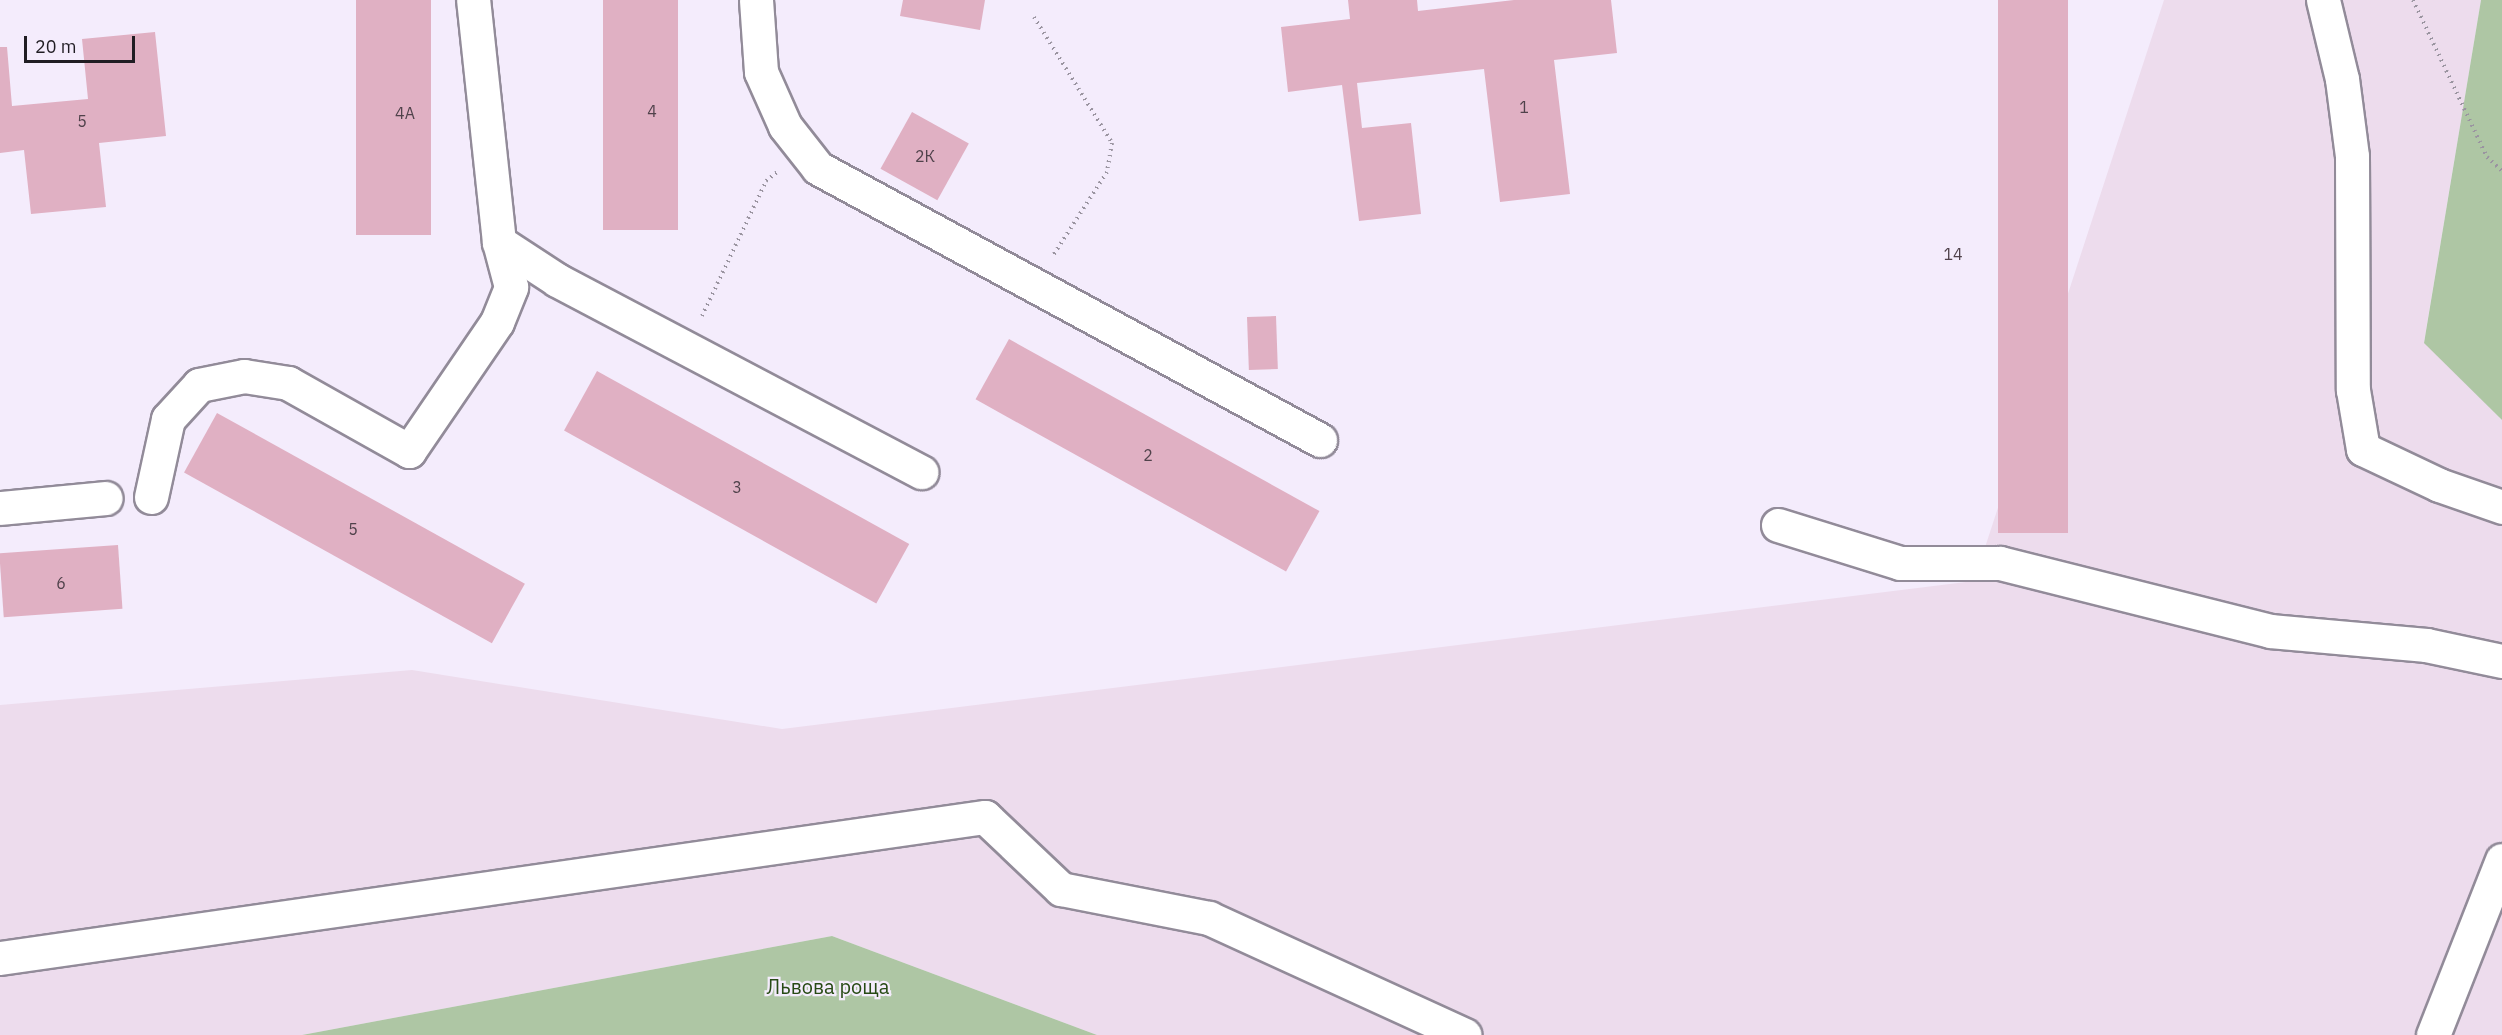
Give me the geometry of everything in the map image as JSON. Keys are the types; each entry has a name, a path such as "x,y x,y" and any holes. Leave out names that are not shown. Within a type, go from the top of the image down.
{"lane":[{"path":"151,497 168,418 199,385 244,376 288,383 409,451 497,322 511,287 499,242 473,0"},
{"path":"756,0 761,72 785,126 818,168 1320,440"},
{"path":"2323,0 2342,79 2352,156 2353,390 2362,449 2439,485 2502,507"},
{"path":"499,242 556,280 921,472"},
{"path":"0,508 106,498"},
{"path":"1779,525 1900,563 2000,563 2270,631 2426,645 2502,661"},
{"path":"0,958 985,818 1061,889 1209,918 1465,1035"},
{"path":"2433,1035 2502,860"}],"path":[{"path":"2413,0 2487,157 2502,171"},
{"path":"1034,17 1112,143 1107,172 1034,285"},
{"path":"687,349 766,181 803,149"}],"shaded area":[{"path":"2164,0 2481,0 2424,342 2502,420 2502,1035 1097,1035 832,936 302,1035 0,1035 0,705 412,670 782,729 1974,581"}],"green space":[{"path":"2481,0 2502,0 2502,420 2424,343"},
{"name":"Львова роща","path":"832,936 1097,1035 302,1035"}],"building":[{"path":"356,0 431,0 431,235 356,235"},
{"path":"603,0 678,0 678,230 603,230"},
{"path":"903,0 985,0 980,30 900,16"},
{"path":"1348,0 1417,0 1418,11 1514,0 1611,0 1617,53 1554,60 1570,194 1500,202 1484,69 1357,83 1362,128 1411,123 1421,214 1359,221 1342,85 1288,92 1281,27 1350,19"},
{"path":"1998,0 2068,0 2068,533 1998,533"},
{"path":"155,32 166,136 99,143 106,207 31,214 24,150 0,153 0,47 7,47 12,106 88,99 82,39"},
{"path":"912,112 969,144 937,200 880,169"},
{"path":"1276,316 1278,369 1249,370 1247,317"},
{"path":"1009,339 1319,511 1286,571 976,399"},
{"path":"597,371 909,544 876,604 564,430"},
{"path":"217,413 525,584 492,643 184,472"},
{"path":"118,545 122,609 4,617 0,553"}]}
